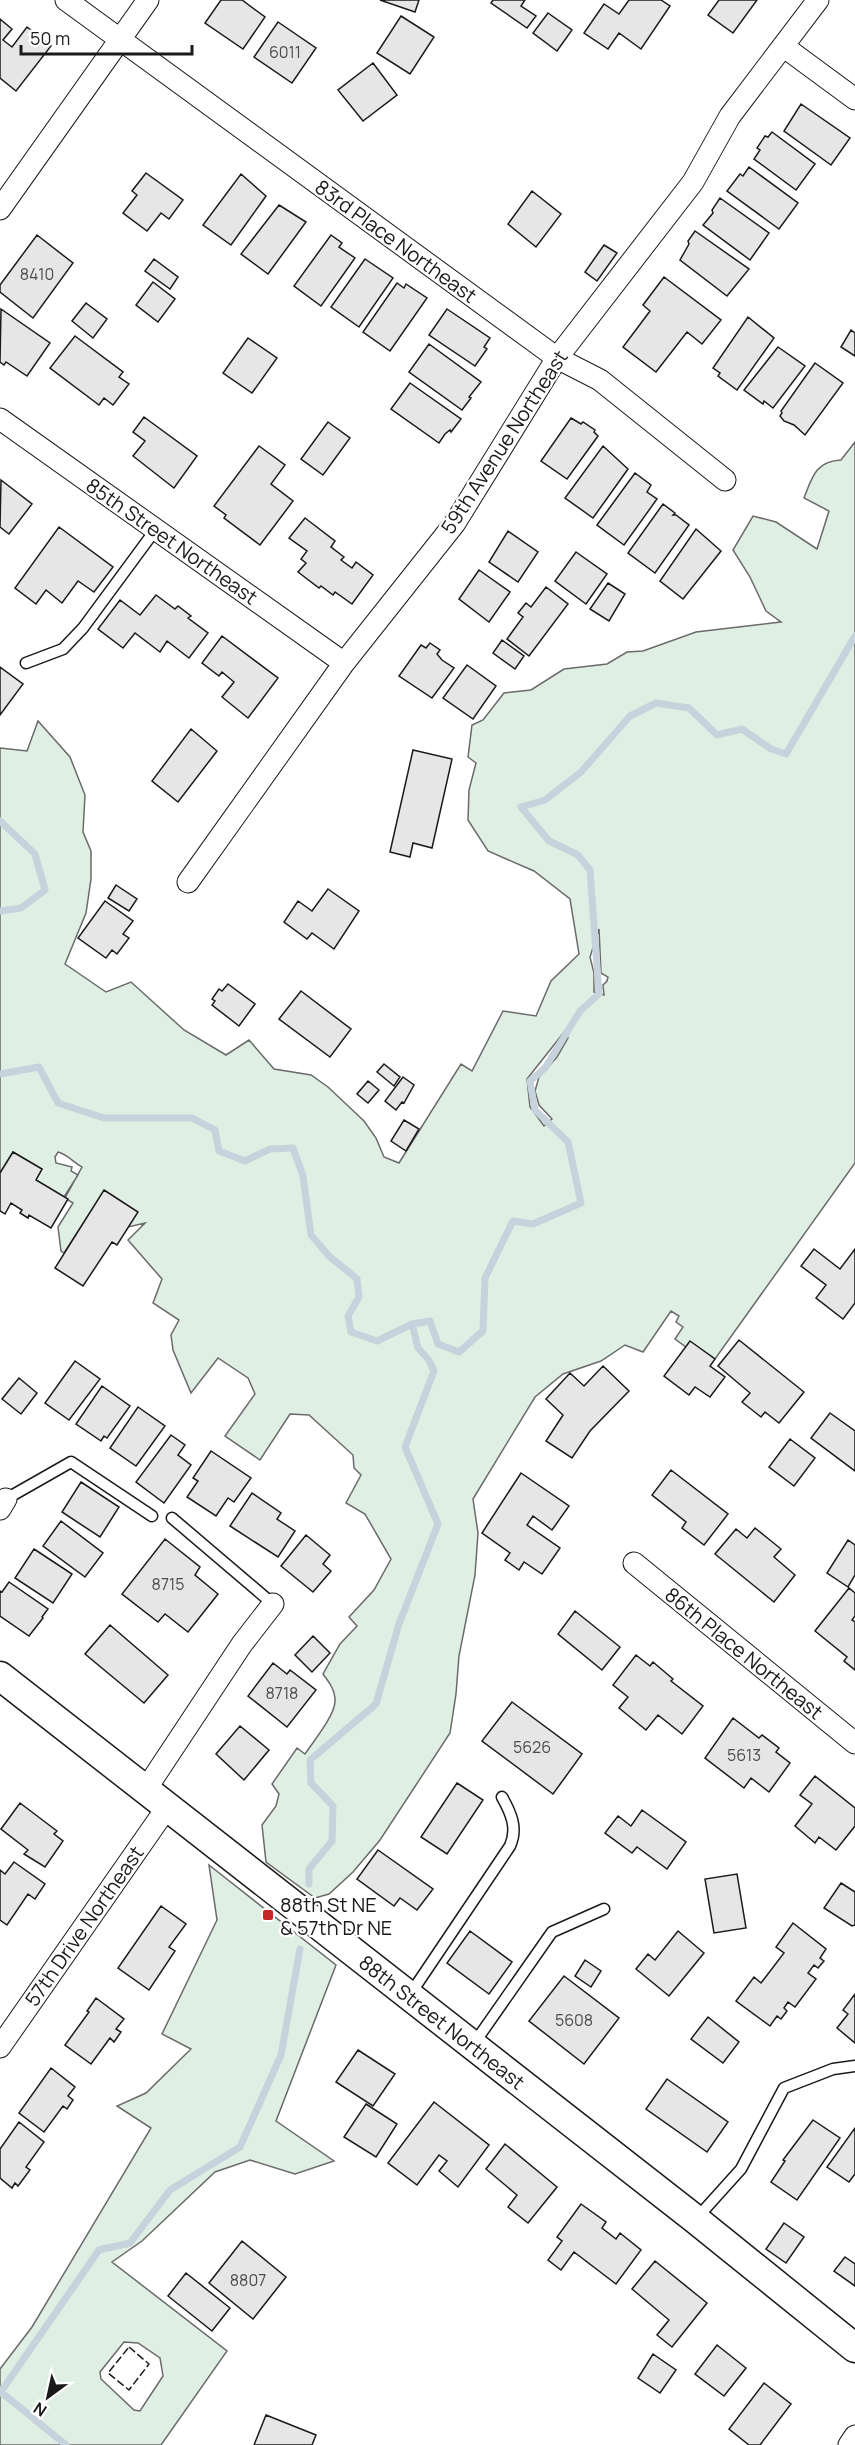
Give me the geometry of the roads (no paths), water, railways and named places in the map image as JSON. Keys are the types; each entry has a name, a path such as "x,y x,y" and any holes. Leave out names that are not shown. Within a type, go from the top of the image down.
{"main road":[{"name":"88th Street Northeast","path":"0,1676 696,2219 855,2348"}],"street":[{"name":"83rd Place Northeast","path":"66,0 556,358 600,380 725,480"},
{"path":"0,209 148,0"},
{"name":"59th Avenue Northeast","path":"188,882 344,663 455,523 556,358 693,182 730,116 818,0"},
{"path":"783,46 855,99"},
{"name":"85th Street Northeast","path":"0,419 344,663"},
{"name":"86th Place Northeast","path":"634,1563 855,1743"},
{"name":"57th Drive Northeast","path":"0,2047 157,1797 242,1644 273,1604"},
{"path":"849,2445 855,2436"}],"lane":[{"path":"26,663 63,649 83,628 156,529"},
{"path":"3,1504 71,1462 152,1516"},
{"path":"172,1518 273,1604"},
{"path":"408,1996 510,1846 514,1836 512,1815 502,1797"},
{"path":"472,2046 552,1932 604,1909"},
{"path":"696,2219 741,2169 784,2088 832,2069 855,2066"}],"waterway":[{"path":"0,1074 39,1067 58,1103 104,1118 192,1118 215,1130 219,1151 245,1161 270,1149 293,1148 303,1176 311,1235 329,1256 357,1279 359,1297 348,1316 351,1332 377,1341 412,1324 430,1321 438,1344 459,1352 483,1331 485,1278 513,1221 533,1224 581,1203 568,1142 535,1110 530,1081 545,1068 580,1011 599,994 590,870 578,855 549,841 521,807 545,800 581,772 630,716 656,703 689,708 717,735 742,729 771,749 786,754 855,636"},
{"path":"0,821 35,854 45,890 21,908 0,911"},
{"path":"309,1884 309,1869 332,1841 333,1806 311,1783 310,1760 376,1704 399,1624 438,1524 405,1447 434,1371 429,1360 418,1348 412,1324"},
{"path":"0,2393 99,2250 130,2243 170,2190 240,2147 281,2055 300,1949"},
{"path":"1,2392 66,2445"}],"place":[{"name":"88th St NE & 57th Dr NE","path":"268,1915"}]}
